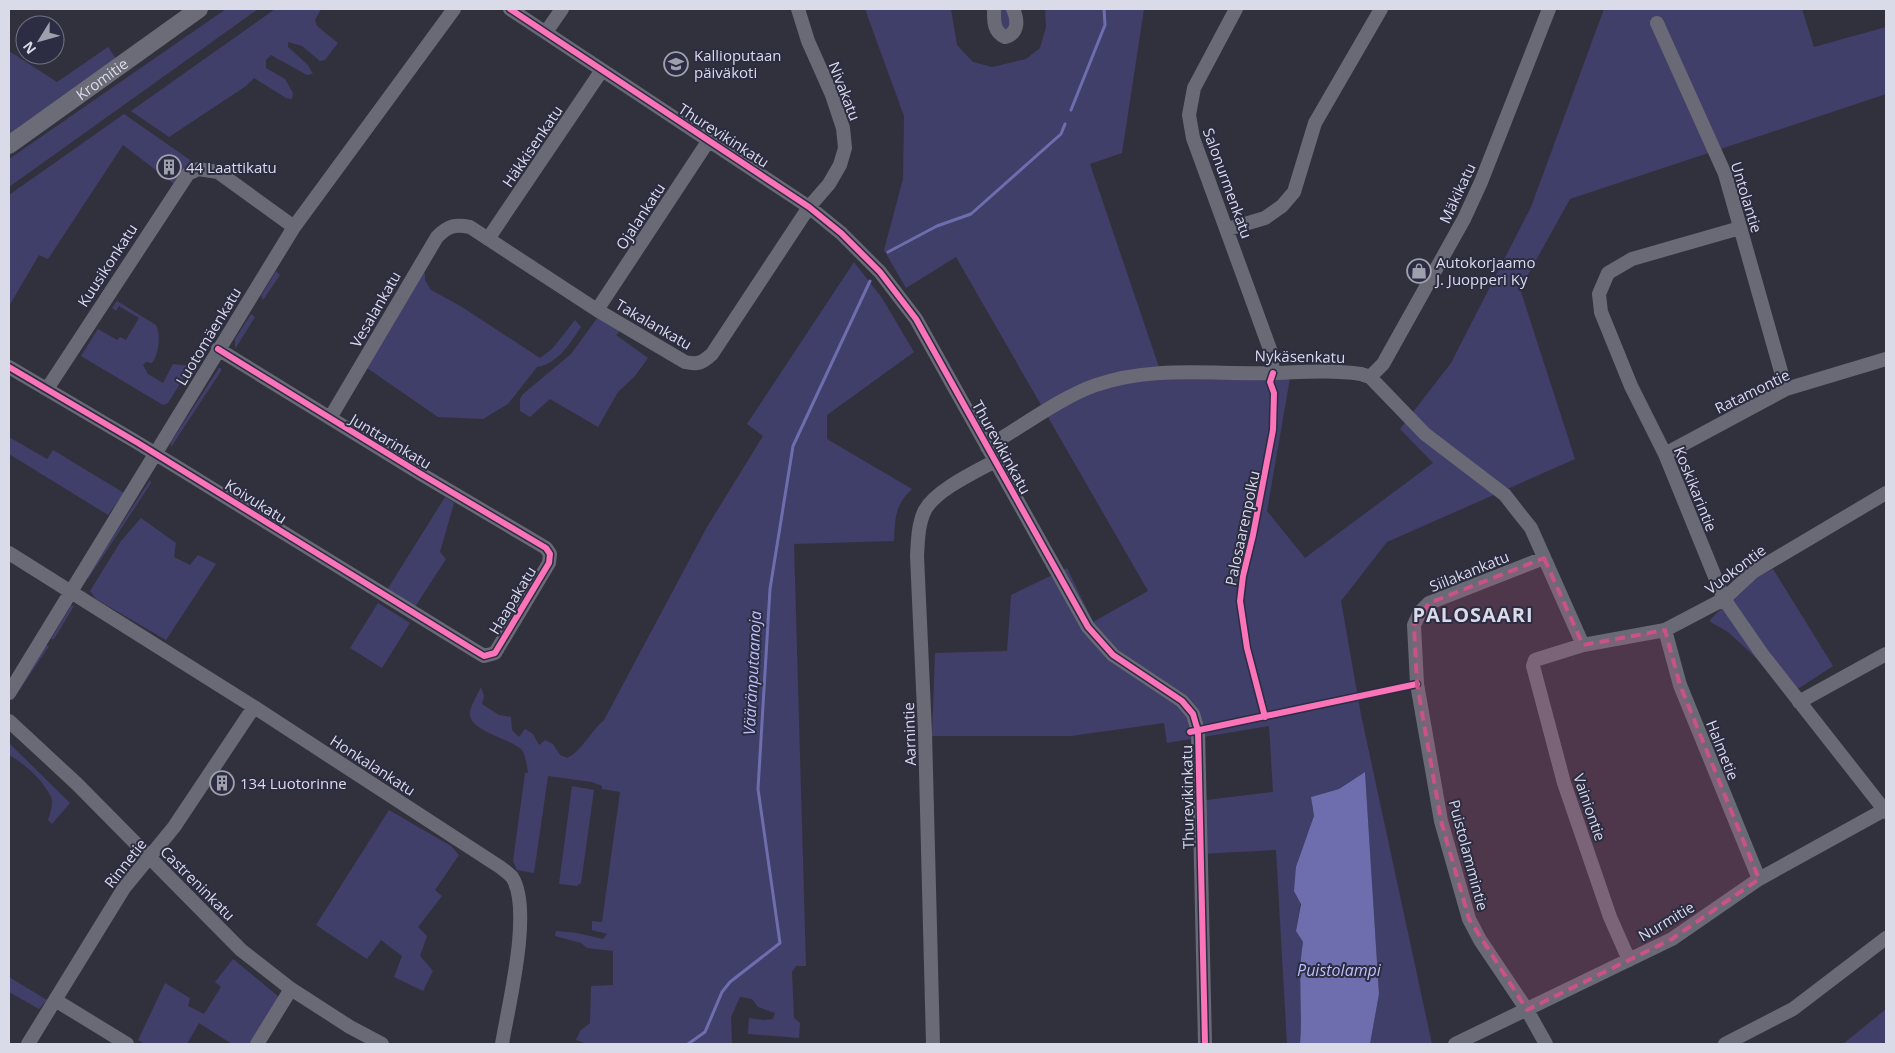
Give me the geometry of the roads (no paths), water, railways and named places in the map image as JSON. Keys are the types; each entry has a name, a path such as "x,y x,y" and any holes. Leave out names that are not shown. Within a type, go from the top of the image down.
{"main road":[{"name":"Kromitie","path":"9,145 196,10"}],"street":[{"name":"Luotomäenkatu","path":"9,693 294,227 454,9"},
{"name":"Thurevikinkatu","path":"510,9 809,207 841,233 895,290 916,320 1088,627 1113,655 1182,701 1193,714 1198,730 1205,1044"},
{"path":"546,32 562,9"},
{"name":"Nivakatu","path":"798,9 808,42 832,95 843,128 845,148 840,165 809,207"},
{"path":"994,9 994,22 997,31 1005,37 1013,34 1016,29 1017,21 1013,9"},
{"name":"Salonurmenkatu","path":"1236,9 1194,88 1189,115 1193,138 1228,229 1270,352 1273,373"},
{"path":"1228,229 1265,218 1282,206 1294,192 1315,123 1381,9"},
{"name":"Mäkikatu","path":"1370,377 1382,364 1464,219 1504,126 1549,9"},
{"name":"Untolantie","path":"1657,23 1725,174 1786,389"},
{"name":"Häkkisenkatu","path":"488,239 602,70"},
{"name":"Ojalankatu","path":"597,310 709,140"},
{"name":"Kuusikonkatu","path":"47,390 188,174 203,169 218,172 294,227"},
{"name":"Takalankatu","path":"456,224 470,227 597,310 685,362 696,365 712,354 809,207"},
{"name":"Vesalankatu","path":"330,418 437,237 446,228 456,224"},
{"name":"Koskikarintie","path":"1740,228 1632,259 1616,267 1608,273 1604,281 1600,294 1601,312 1632,386 1664,454 1724,599 1799,702 1885,811"},
{"name":"Junttarinkatu","path":"218,349 546,548 550,554"},
{"name":"Ratamontie","path":"1664,454 1786,389 1886,359"},
{"name":"Koivukatu","path":"9,367 470,648 484,656 490,656"},
{"name":"Nykäsenkatu","path":"987,447 1095,385 1132,375 1192,370 1273,373 1342,372 1370,377"},
{"path":"1370,377 1425,434 1505,495 1531,528 1583,645"},
{"name":"Aarnintie","path":"933,1044 925,732 917,556 919,530 926,508 939,494 995,461"},
{"name":"Vuokontie","path":"1535,660 1583,645 1665,630 1724,599 1753,572 1886,493"},
{"name":"Honkalankatu","path":"9,553 254,707 500,867 512,877 519,897 520,939 502,1044"},
{"name":"Haapakatu","path":"490,656 496,651 549,564 550,554"},
{"name":"Siilakankatu","path":"1417,684 1414,625 1420,612 1429,603 1544,558"},
{"name":"Halmetie","path":"1665,630 1680,685 1758,879"},
{"path":"1799,702 1886,654"},
{"name":"Vainiontie","path":"1535,660 1534,666 1564,783 1610,917 1629,960"},
{"name":"Puistolammintie","path":"1417,684 1441,820 1461,896 1480,940 1527,1010 1546,1044"},
{"name":"Rinnetie","path":"28,1044 124,888 174,827 254,707"},
{"name":"Castreninkatu","path":"9,721 149,856 241,950 292,989 350,1027 382,1044"},
{"name":"Nurmitie","path":"1455,1044 1672,939 1758,879 1885,811"},
{"path":"1725,1044 1793,1009 1886,938"},
{"path":"257,1044 292,989"},
{"path":"55,1000 128,1044"}],"water":[{"name":"Puistolampi","path":"1365,772 1379,994 1370,1044 1300,1044 1300,968 1303,942 1296,931 1301,904 1294,891 1296,867 1314,816 1311,797 1339,789"}],"waterway":[{"name":"Vääränputaanoja","path":"1071,110 1105,25 1104,9"},
{"name":"Vääränputaanoja","path":"888,252 937,226 971,214 1061,134 1065,124"},
{"name":"Vääränputaanoja","path":"688,1044 705,1032 722,992 730,982 780,943 758,789 770,589 793,446 870,281"}],"place":[{"name":"Kallioputaan päiväkoti","path":"676,64"},
{"name":"44 Laattikatu","path":"169,167"},
{"name":"Autokorjaamo J. Juopperi Ky","path":"1419,271"},
{"name":"134 Luotorinne","path":"222,783"}],"district":[{"name":"PALOSAARI","path":"1473,614"}]}
